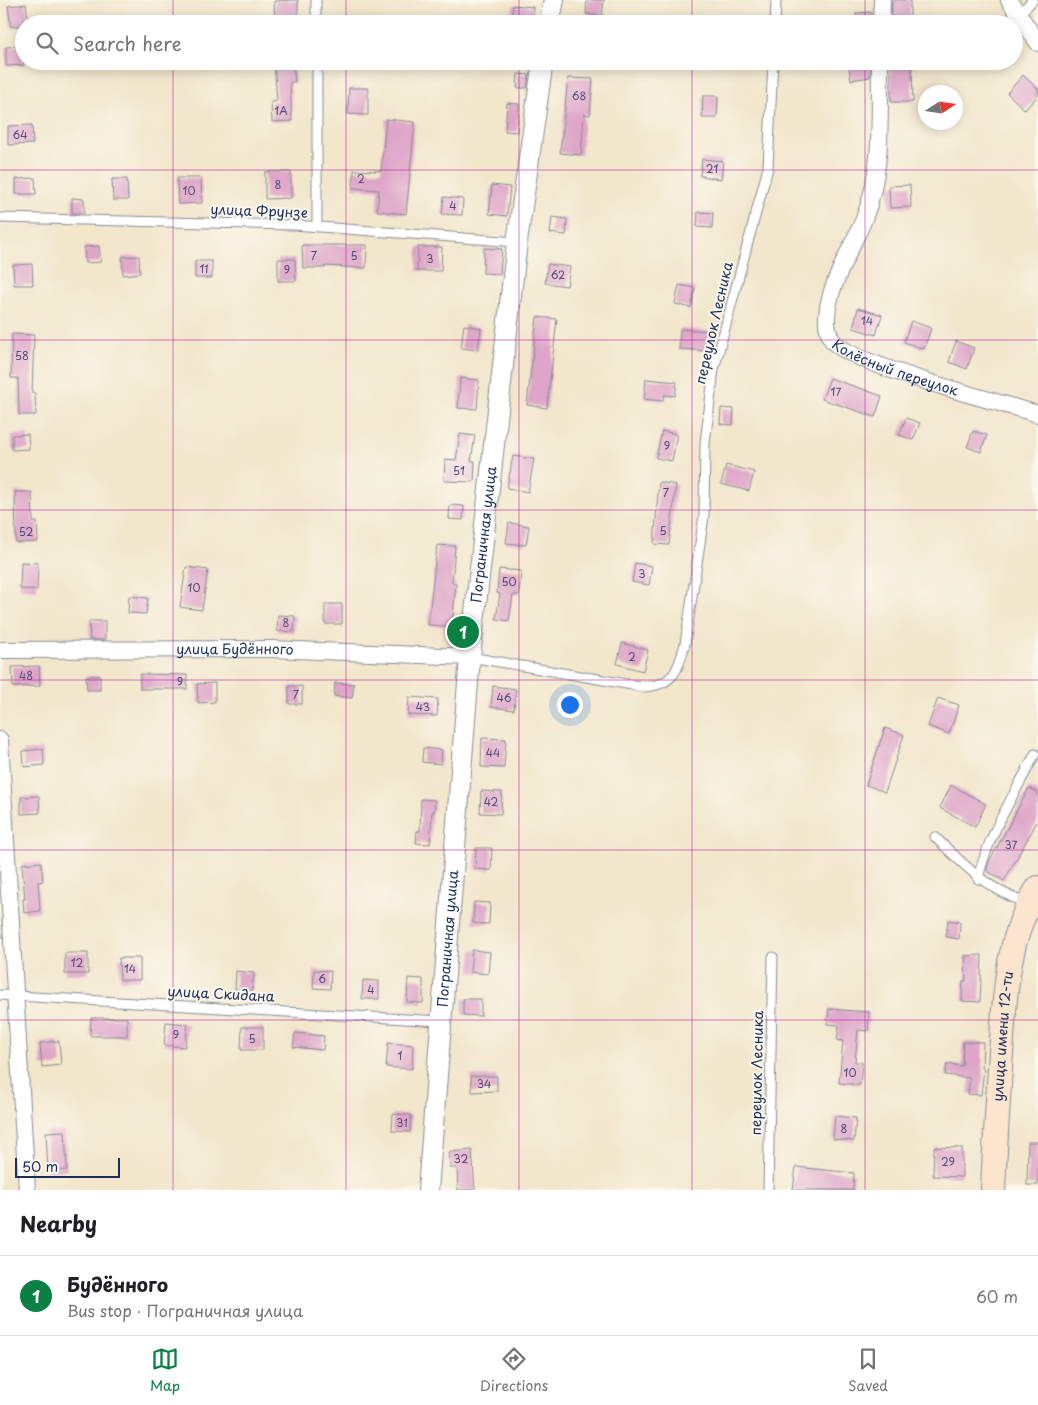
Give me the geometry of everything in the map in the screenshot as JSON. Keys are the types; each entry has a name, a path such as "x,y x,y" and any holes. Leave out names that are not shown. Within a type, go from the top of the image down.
{"main road":[{"name":"улица имени 12-ти","path":"993,1190 996,1115 1008,965 1016,930 1033,896"}],"street":[{"path":"551,15 554,0"},
{"path":"881,15 882,0"},
{"path":"1009,0 1018,14"},
{"path":"1023,21 1038,43"},
{"name":"Пограничная улица","path":"428,1190 470,657 517,242 542,70"},
{"name":"Колёсный переулок","path":"880,70 881,128 874,182 864,217 828,302 828,331 833,341 842,350 928,381 1038,414"},
{"name":"улица Будённого","path":"0,650 271,649 470,657"},
{"path":"0,740 8,995 27,1190"}],"lane":[{"path":"316,0 316,15"},
{"path":"775,15 776,0"},
{"path":"1018,14 1033,0"},
{"path":"317,70 318,227"},
{"name":"переулок Лесника","path":"470,657 644,687 656,686 671,679 680,664 685,644 704,516 706,443 714,370 768,168 773,70"},
{"name":"улица Фрунзе","path":"0,218 318,227 517,242"},
{"path":"978,879 983,859 991,840 1035,754"},
{"path":"935,837 978,879 1004,895 1033,896"},
{"name":"переулок Лесника","path":"768,1190 773,957"},
{"name":"улица Скидана","path":"8,995 440,1021"}],"building":[{"path":"298,0 298,15 275,15 274,1"},
{"path":"587,0 604,0 602,15 586,14"},
{"path":"892,0 910,0 910,15 891,15"},
{"path":"26,4 28,15 15,15 15,26 11,27 8,6"},
{"path":"513,5 533,7 533,15 512,15"},
{"path":"871,12 871,15 856,15 856,13"},
{"path":"15,46 15,66 6,66 6,47"},
{"path":"275,70 294,70 295,82 290,82 292,121 272,122 271,102 277,101"},
{"path":"849,70 870,70 870,77 851,80"},
{"path":"891,70 912,70 913,102 891,102"},
{"path":"518,74 529,75 527,88 517,88"},
{"path":"1023,75 1038,89 1038,95 1025,110 1007,93"},
{"path":"568,78 593,79 590,115 584,114 581,155 560,153"},
{"path":"349,88 368,88 368,115 348,114"},
{"path":"703,96 718,96 717,118 702,118"},
{"path":"507,103 519,104 517,132 505,131"},
{"path":"386,119 415,122 406,214 377,211 379,190 353,188 354,170 381,171"},
{"path":"32,125 33,144 8,145 8,126"},
{"path":"702,159 723,161 721,179 700,176"},
{"path":"265,172 291,172 291,198 265,199"},
{"path":"35,178 36,194 16,194 16,179"},
{"path":"177,178 201,178 202,203 178,204"},
{"path":"112,179 127,179 128,200 113,200"},
{"path":"492,185 510,187 507,216 489,214"},
{"path":"910,185 911,207 890,208 889,186"},
{"path":"444,197 463,199 462,215 442,214"},
{"path":"72,198 84,199 84,213 72,213"},
{"path":"698,212 713,213 712,228 697,227"},
{"path":"552,217 567,219 566,235 550,233"},
{"path":"302,245 367,245 366,268 325,266 325,268 303,268"},
{"path":"99,246 101,262 85,263 84,247"},
{"path":"418,247 442,247 441,271 417,271"},
{"path":"484,248 502,249 500,274 483,273"},
{"path":"139,256 140,273 123,275 122,257"},
{"path":"278,259 295,259 296,281 278,281"},
{"path":"195,261 212,261 212,278 195,278"},
{"path":"32,264 33,285 14,285 13,265"},
{"path":"548,264 570,267 567,286 545,283"},
{"path":"679,285 695,288 691,308 675,304"},
{"path":"858,308 882,315 876,335 853,328"},
{"path":"537,317 557,319 547,408 527,405"},
{"path":"911,321 931,328 924,349 904,342"},
{"path":"464,325 481,328 478,350 461,348"},
{"path":"680,329 712,331 710,351 679,349"},
{"path":"12,334 34,335 32,393 35,393 36,415 19,415 18,378 11,378"},
{"path":"956,341 974,348 967,369 949,362"},
{"path":"460,378 479,380 477,409 458,408"},
{"path":"830,378 882,396 875,417 822,399"},
{"path":"646,379 677,382 675,396 664,395 663,401 644,399"},
{"path":"721,408 734,409 733,425 720,424"},
{"path":"906,418 920,423 913,440 899,435"},
{"path":"662,431 677,434 672,461 656,458"},
{"path":"973,431 987,435 981,452 967,447"},
{"path":"28,434 29,449 12,450 12,435"},
{"path":"460,434 475,436 471,461 475,461 474,482 444,481 445,459 456,460"},
{"path":"513,456 534,459 528,492 507,488"},
{"path":"726,465 754,472 749,491 721,484"},
{"path":"659,482 676,485 669,545 654,544"},
{"path":"15,492 32,492 33,522 37,522 38,542 16,543"},
{"path":"450,505 464,506 463,520 449,519"},
{"path":"509,523 529,526 526,545 506,543"},
{"path":"437,545 455,546 452,583 456,583 452,627 428,625"},
{"path":"21,562 38,563 37,590 20,589"},
{"path":"635,563 652,566 649,585 632,582"},
{"path":"186,567 208,570 202,610 180,607"},
{"path":"499,569 521,571 519,595 513,595 509,621 496,619 500,594 497,593"},
{"path":"129,596 148,598 146,614 128,613"},
{"path":"325,604 342,604 342,624 325,624"},
{"path":"278,615 295,616 294,632 277,631"},
{"path":"89,621 105,621 105,640 90,640"},
{"path":"622,643 648,650 643,671 617,664"},
{"path":"39,666 40,686 13,687 12,667"},
{"path":"140,674 187,675 187,689 140,689"},
{"path":"86,676 100,676 100,690 87,690"},
{"path":"215,683 215,702 198,703 197,684"},
{"path":"335,683 354,684 352,698 334,696"},
{"path":"289,686 302,686 302,704 289,704"},
{"path":"493,686 516,689 514,710 491,707"},
{"path":"409,697 438,699 437,716 408,715"},
{"path":"938,698 959,705 949,734 928,726"},
{"path":"885,728 904,735 885,792 866,785"},
{"path":"482,738 506,739 504,768 481,767"},
{"path":"423,748 442,750 441,764 422,762"},
{"path":"43,749 44,765 24,767 23,751"},
{"path":"951,785 986,804 975,827 940,808"},
{"path":"1029,788 1038,792 1038,820 1004,881 987,871 988,864"},
{"path":"481,791 502,792 501,814 480,813"},
{"path":"39,796 40,813 21,814 21,797"},
{"path":"421,799 435,800 434,812 432,812 430,844 416,843 417,831 420,831"},
{"path":"476,848 492,848 491,870 475,869"},
{"path":"41,862 43,881 38,882 40,911 24,913 23,899 25,899 22,864"},
{"path":"474,902 490,903 489,924 473,923"},
{"path":"948,920 960,922 959,939 946,937"},
{"path":"472,950 490,952 488,974 470,972"},
{"path":"65,953 88,953 88,974 65,974"},
{"path":"982,955 980,1002 962,1001 963,981 966,981 965,956"},
{"path":"119,958 140,958 140,980 120,980"},
{"path":"314,970 331,971 330,989 313,988"},
{"path":"236,971 254,973 252,991 235,989"},
{"path":"408,978 423,979 423,1003 407,1002"},
{"path":"363,980 379,981 379,999 362,999"},
{"path":"463,999 481,999 481,1016 463,1015"},
{"path":"829,1009 869,1012 868,1031 858,1030 855,1062 862,1062 860,1085 839,1083 843,1041 837,1040 839,1025 827,1024"},
{"path":"91,1018 127,1018 127,1036 90,1036"},
{"path":"166,1022 188,1024 185,1047 164,1045"},
{"path":"242,1027 263,1027 263,1050 241,1050"},
{"path":"295,1033 324,1036 323,1050 293,1047"},
{"path":"59,1041 61,1065 42,1067 40,1043"},
{"path":"963,1042 983,1042 982,1068 984,1068 981,1095 968,1094 970,1078 945,1075 947,1064 962,1066"},
{"path":"388,1043 413,1045 412,1069 386,1067"},
{"path":"471,1076 497,1076 497,1091 472,1092"},
{"path":"393,1114 411,1115 410,1132 392,1131"},
{"path":"835,1116 856,1118 854,1141 833,1139"},
{"path":"65,1131 67,1170 48,1171 46,1132"},
{"path":"1028,1142 1038,1142 1038,1185 1027,1185"},
{"path":"934,1147 962,1148 962,1177 933,1176"},
{"path":"472,1150 475,1190 458,1190 457,1168 450,1168 449,1152"},
{"path":"796,1167 854,1173 853,1190 793,1190"}],"place":[{"name":"Будённого","path":"463,632"}]}
